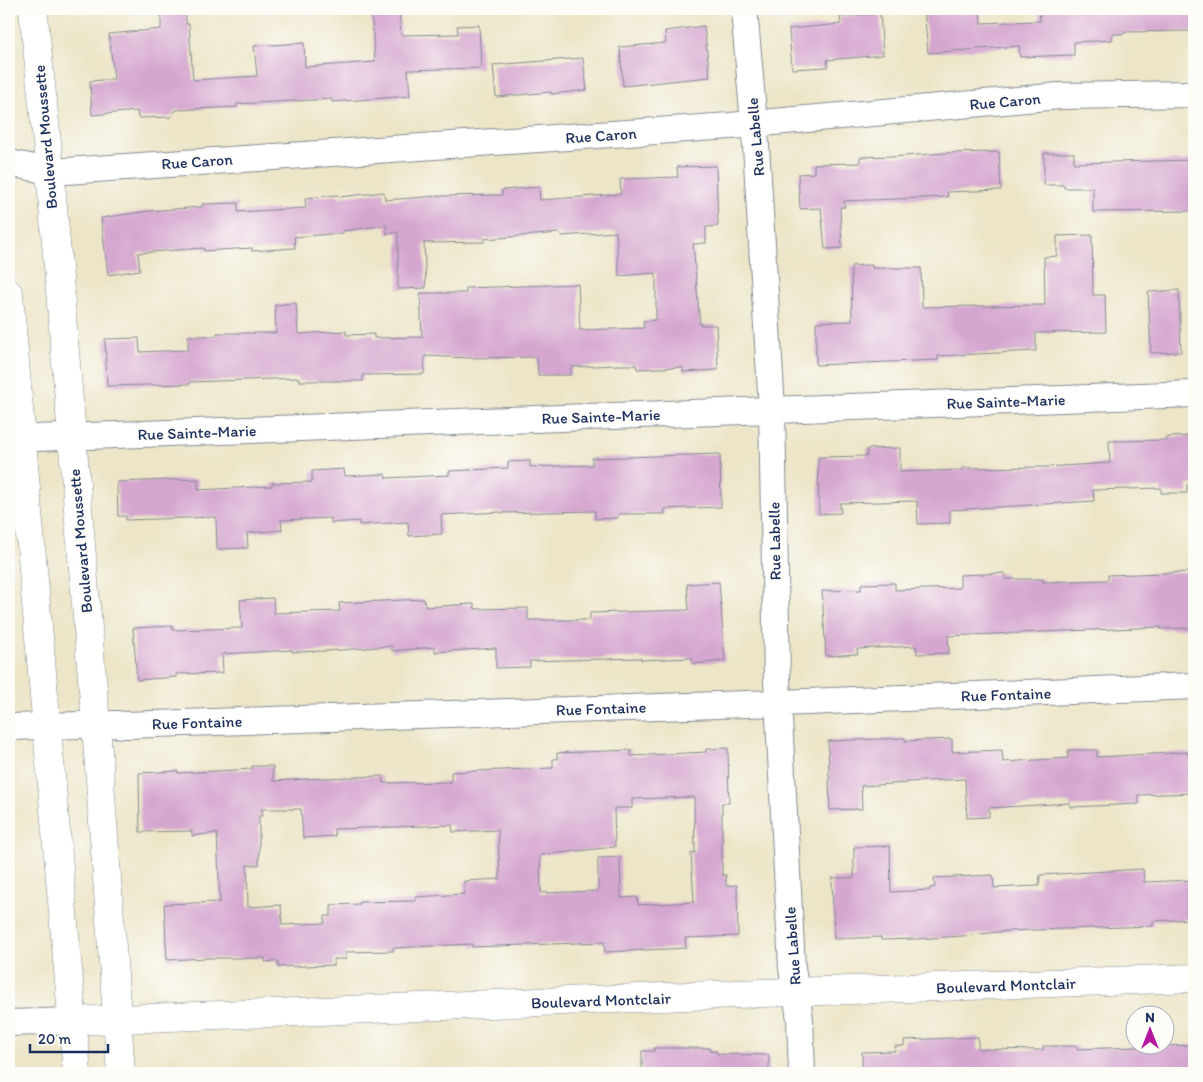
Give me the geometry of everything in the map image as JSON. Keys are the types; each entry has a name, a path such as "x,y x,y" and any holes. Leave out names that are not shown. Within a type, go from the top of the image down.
{"street":[{"name":"Boulevard Moussette","path":"33,9 50,171 96,725 121,1073"},
{"name":"Rue Labelle","path":"744,9 756,146 772,409 778,703 792,968 800,1018 802,1073"},
{"name":"Rue Caron","path":"9,163 50,171 754,124 1059,96 1194,94"},
{"path":"9,294 15,439 47,725 76,1073"},
{"name":"Rue Sainte-Marie","path":"15,439 1194,394"},
{"name":"Rue Fontaine","path":"9,727 778,703 1194,686"},
{"name":"Boulevard Montclair","path":"9,1022 118,1020 795,992 1194,978"}],"building":[{"path":"161,9 186,9 186,24 189,24 193,80 257,76 254,46 304,43 305,67 375,62 371,12 399,9 401,35 458,34 457,26 479,25 481,68 408,70 410,96 332,102 332,99 237,104 237,107 176,110 171,117 138,118 137,111 92,115 90,81 114,79 109,34 161,29"},
{"path":"924,9 980,9 981,23 1040,21 1039,9 1194,9 1194,31 1124,32 1124,34 1112,34 1112,40 1074,42 1074,55 1020,57 1019,46 928,53"},
{"path":"880,13 883,55 827,60 828,67 792,69 789,29 841,24 840,17"},
{"path":"704,26 710,77 623,86 620,47 666,43 665,31"},
{"path":"583,58 587,90 496,97 493,65"},
{"path":"999,152 1001,190 947,192 948,197 844,201 845,207 840,207 842,248 825,249 821,208 800,209 798,174 814,173 814,164 860,163 860,157"},
{"path":"1044,153 1074,153 1074,163 1194,160 1194,211 1093,212 1093,188 1064,188 1064,185 1044,185"},
{"path":"716,166 718,226 706,227 706,243 693,244 700,325 716,325 718,370 683,372 683,367 637,369 636,365 618,365 571,367 571,375 538,375 537,357 470,358 425,356 424,374 363,375 363,381 299,381 299,378 107,386 105,339 139,338 140,352 188,350 188,336 217,336 217,333 276,333 275,305 296,303 298,334 346,331 346,335 374,334 374,338 422,337 420,293 466,293 466,288 578,284 580,330 644,328 643,321 656,320 656,273 619,276 616,232 561,236 560,233 484,239 484,242 424,243 426,288 398,289 398,232 387,234 386,225 343,231 343,233 294,237 295,248 252,251 252,248 204,251 204,248 138,253 140,270 108,275 101,218 148,211 202,207 202,204 238,203 238,212 306,208 305,198 338,195 339,197 384,192 385,200 439,196 502,195 502,190 539,187 540,200 621,194 620,179 678,177 677,167"},
{"path":"1092,235 1093,295 1105,295 1106,332 1036,333 1036,351 938,356 938,360 816,365 816,322 852,321 851,266 872,265 872,268 921,268 922,307 1045,305 1044,257 1057,256 1057,236"},
{"path":"1179,290 1181,352 1151,353 1148,292"},
{"path":"1192,436 1193,485 1187,485 1187,493 1161,493 1161,488 1093,490 1094,501 950,510 950,523 918,524 917,501 840,503 841,513 819,514 818,457 867,456 867,449 900,448 900,472 963,470 962,468 1045,467 1110,463 1109,441 1167,440 1167,437"},
{"path":"720,454 721,507 664,509 665,514 618,514 618,518 595,519 595,511 441,515 442,534 409,536 408,522 359,525 359,521 331,523 331,518 281,520 282,530 247,533 248,548 217,549 216,517 126,520 126,516 118,516 117,482 198,479 198,490 272,486 272,483 312,482 312,471 344,469 345,476 385,474 386,478 449,475 449,471 508,468 508,462 530,461 530,467 592,465 592,458"},
{"path":"1190,572 1192,628 1161,629 1161,627 948,636 949,653 917,654 916,646 857,649 858,654 826,656 822,591 861,590 861,584 895,583 895,590 960,588 960,575 1005,573 1005,579 1043,579 1043,582 1108,580 1108,575"},
{"path":"719,582 725,661 693,664 692,658 641,660 641,658 530,661 530,667 496,668 496,648 435,652 435,647 392,651 392,646 327,651 292,652 292,650 222,654 223,673 176,674 176,677 137,680 133,628 172,626 173,630 242,628 240,600 273,598 274,613 340,611 339,603 424,599 425,607 474,604 475,609 528,608 528,620 590,620 590,613 689,610 687,584"},
{"path":"905,738 905,741 952,739 952,752 1002,750 1003,762 1068,758 1068,750 1097,750 1097,757 1187,752 1187,754 1194,754 1194,793 1138,795 1139,804 1070,807 1070,803 989,808 989,817 967,818 965,779 861,786 862,809 830,810 828,741"},
{"path":"728,748 729,803 722,803 722,875 726,875 726,886 737,885 738,936 685,938 686,948 605,952 604,942 472,947 472,944 393,948 393,951 346,952 346,959 334,959 334,965 278,967 278,961 265,962 265,958 167,960 164,904 220,902 217,833 192,836 192,831 140,832 139,773 178,771 178,773 252,769 252,766 273,766 273,781 382,776 383,783 451,782 451,772 553,768 553,759 557,759 557,753 631,750 631,756 706,752 706,749","holes":["694,797 695,853 691,853 694,902 638,905 637,897 621,898 620,857 598,858 598,891 541,893 540,855 615,847 614,808 632,808 632,799","262,809 301,809 303,838 335,836 334,829 452,825 453,832 498,830 500,879 464,881 464,894 416,897 416,901 360,902 360,904 331,905 331,916 325,916 325,923 282,925 281,905 248,907 247,865 259,865 259,816 262,816"]},
{"path":"890,846 891,892 930,890 930,888 935,887 934,878 993,875 994,888 1039,886 1040,875 1143,869 1144,882 1194,880 1194,919 1153,921 1153,926 1007,931 915,939 881,940 881,937 834,939 832,878 854,878 854,847"},
{"path":"978,1037 978,1049 1043,1050 1043,1046 1077,1046 1077,1049 1126,1047 1126,1054 1176,1054 1176,1046 1194,1045 1194,1073 862,1073 862,1052 895,1051 895,1046 904,1046 904,1040"},
{"path":"654,1048 710,1048 710,1051 717,1051 717,1054 769,1055 769,1073 642,1073 642,1051 654,1051"}]}
